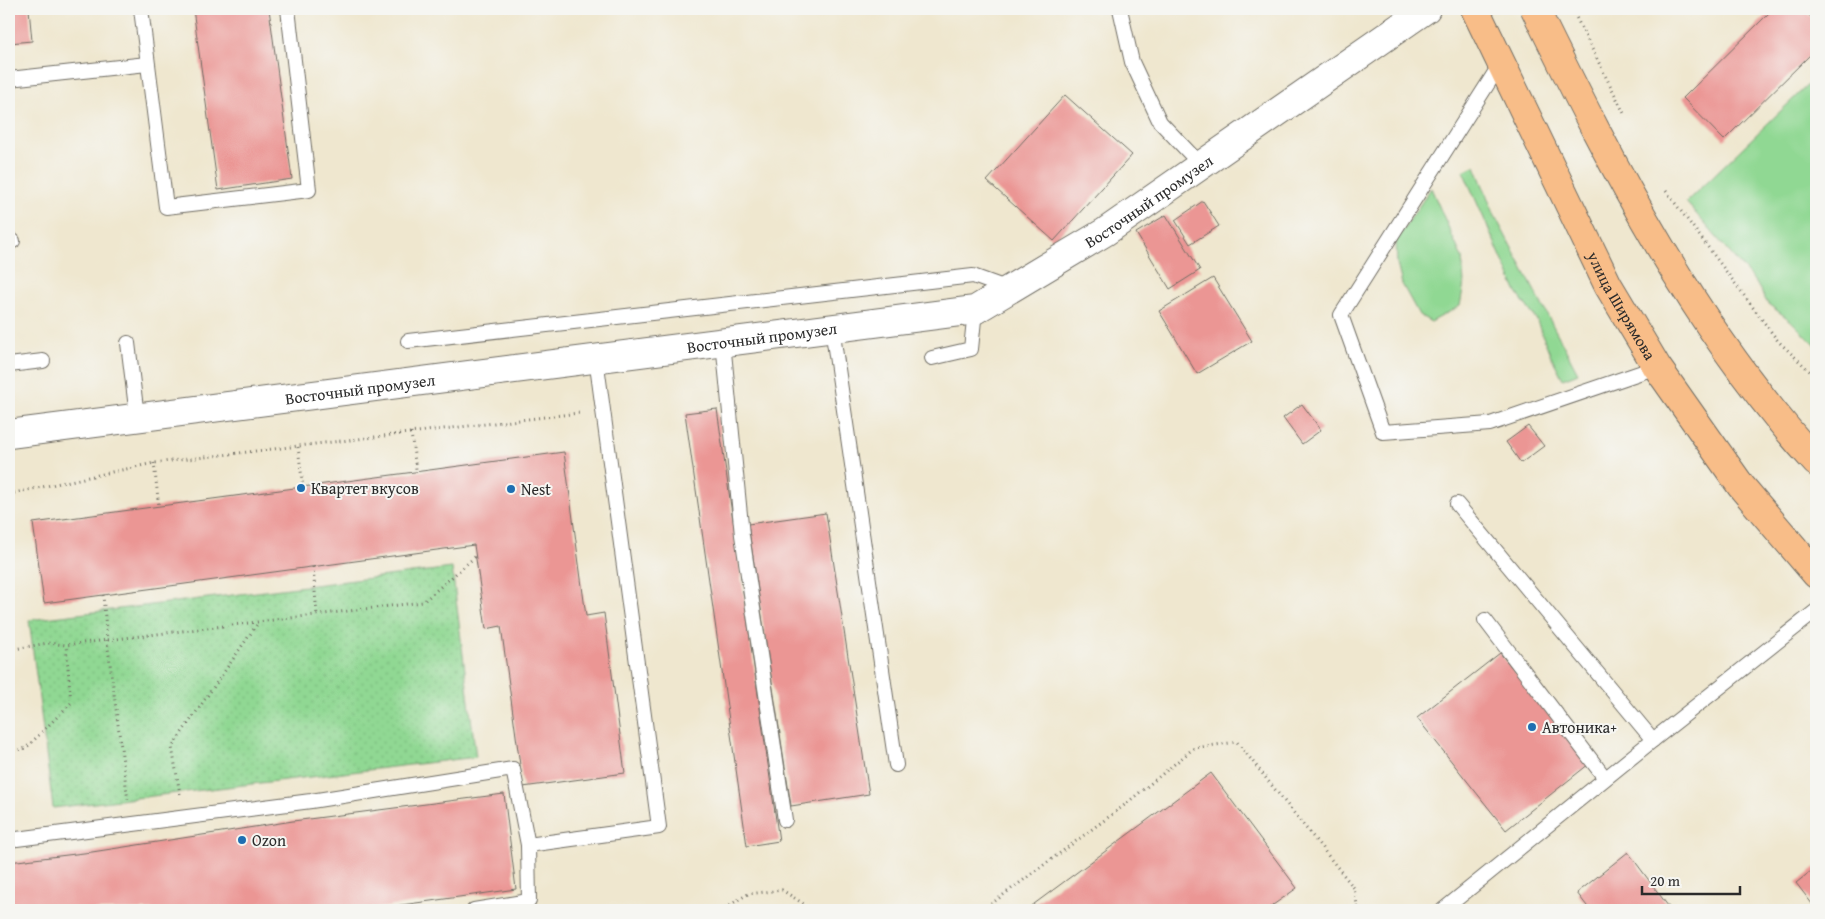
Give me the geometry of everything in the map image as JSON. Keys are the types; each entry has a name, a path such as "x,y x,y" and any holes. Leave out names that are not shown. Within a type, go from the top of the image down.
{"main road":[{"name":"улица Ширямова","path":"1475,9 1608,285 1657,367 1741,486 1816,574"},
{"path":"1536,9 1608,154 1666,260 1699,312 1735,363 1788,431 1816,462"}],"street":[{"name":"Восточный промузел","path":"9,434 137,416 975,310 1105,232 1426,9"}],"lane":[{"path":"141,9 166,207 309,190 288,9"},
{"path":"1120,9 1132,62 1160,122 1201,165"},
{"path":"1501,63 1341,315 1383,432 1490,424 1657,367"},
{"path":"9,79 147,64"},
{"path":"408,340 973,276 1009,289"},
{"path":"932,358 971,349 975,310"},
{"path":"832,328 896,765"},
{"path":"723,342 742,535 786,820"},
{"path":"128,343 137,416"},
{"path":"528,845 659,827 596,358"},
{"path":"9,365 43,361"},
{"path":"1457,504 1652,740"},
{"path":"1443,910 1652,740 1816,611"},
{"path":"1485,620 1605,778"},
{"path":"9,840 311,801 513,769 528,845 529,901 474,910"}],"path":[{"path":"1572,9 1630,124"},
{"path":"1663,186 1778,341 1816,377"},
{"path":"9,494 154,463 603,410"},
{"path":"411,433 416,469"},
{"path":"298,447 303,487"},
{"path":"154,463 159,507"},
{"path":"9,650 48,643 66,645 423,602 476,556"},
{"path":"313,567 317,615"},
{"path":"103,595 131,824"},
{"path":"184,818 172,747 258,622"},
{"path":"9,752 26,748 71,703 66,645"},
{"path":"983,910 1122,807 1194,748 1237,742 1354,888 1358,910"},
{"path":"721,910 748,894 782,890 813,910"}],"green space":[{"path":"1816,77 1816,346 1790,320 1768,304 1756,283 1686,202"},
{"path":"1475,166 1495,216 1578,373 1563,379 1550,354 1536,319 1517,293 1463,171"},
{"path":"1431,188 1462,258 1464,283 1460,306 1431,322 1419,315 1402,284 1397,264 1396,241"},
{"path":"452,568 476,757 53,808 29,620"}],"building":[{"path":"9,9 29,9 32,41 9,43"},
{"path":"193,9 269,9 292,179 218,190"},
{"path":"1773,9 1803,9 1816,22 1816,49 1724,140 1683,98"},
{"path":"1065,95 1132,155 1054,241 987,181"},
{"path":"1203,201 1219,226 1190,244 1175,220"},
{"path":"1166,215 1200,270 1170,289 1136,233"},
{"path":"1213,278 1252,341 1197,374 1159,311"},
{"path":"1302,404 1321,430 1302,444 1283,418"},
{"path":"717,409 779,841 747,846 685,413"},
{"path":"1528,426 1544,446 1521,463 1506,442"},
{"path":"564,452 586,616 604,613 625,773 523,787 501,626 486,629 474,545 44,603 33,523"},
{"path":"826,513 869,794 791,806 748,524"},
{"path":"1500,653 1589,764 1506,830 1417,718"},
{"path":"1211,773 1297,888 1266,910 1026,910"},
{"path":"504,794 516,889 366,910 9,910 9,862 92,852 293,821"},
{"path":"1628,852 1671,910 1590,910 1577,893"},
{"path":"1816,867 1816,909 1796,883"}],"place":[{"name":"Квартет вкусов","path":"301,488"},
{"name":"Nest","path":"511,489"},
{"name":"Автоника+","path":"1532,727"},
{"name":"Ozon","path":"242,840"}]}
